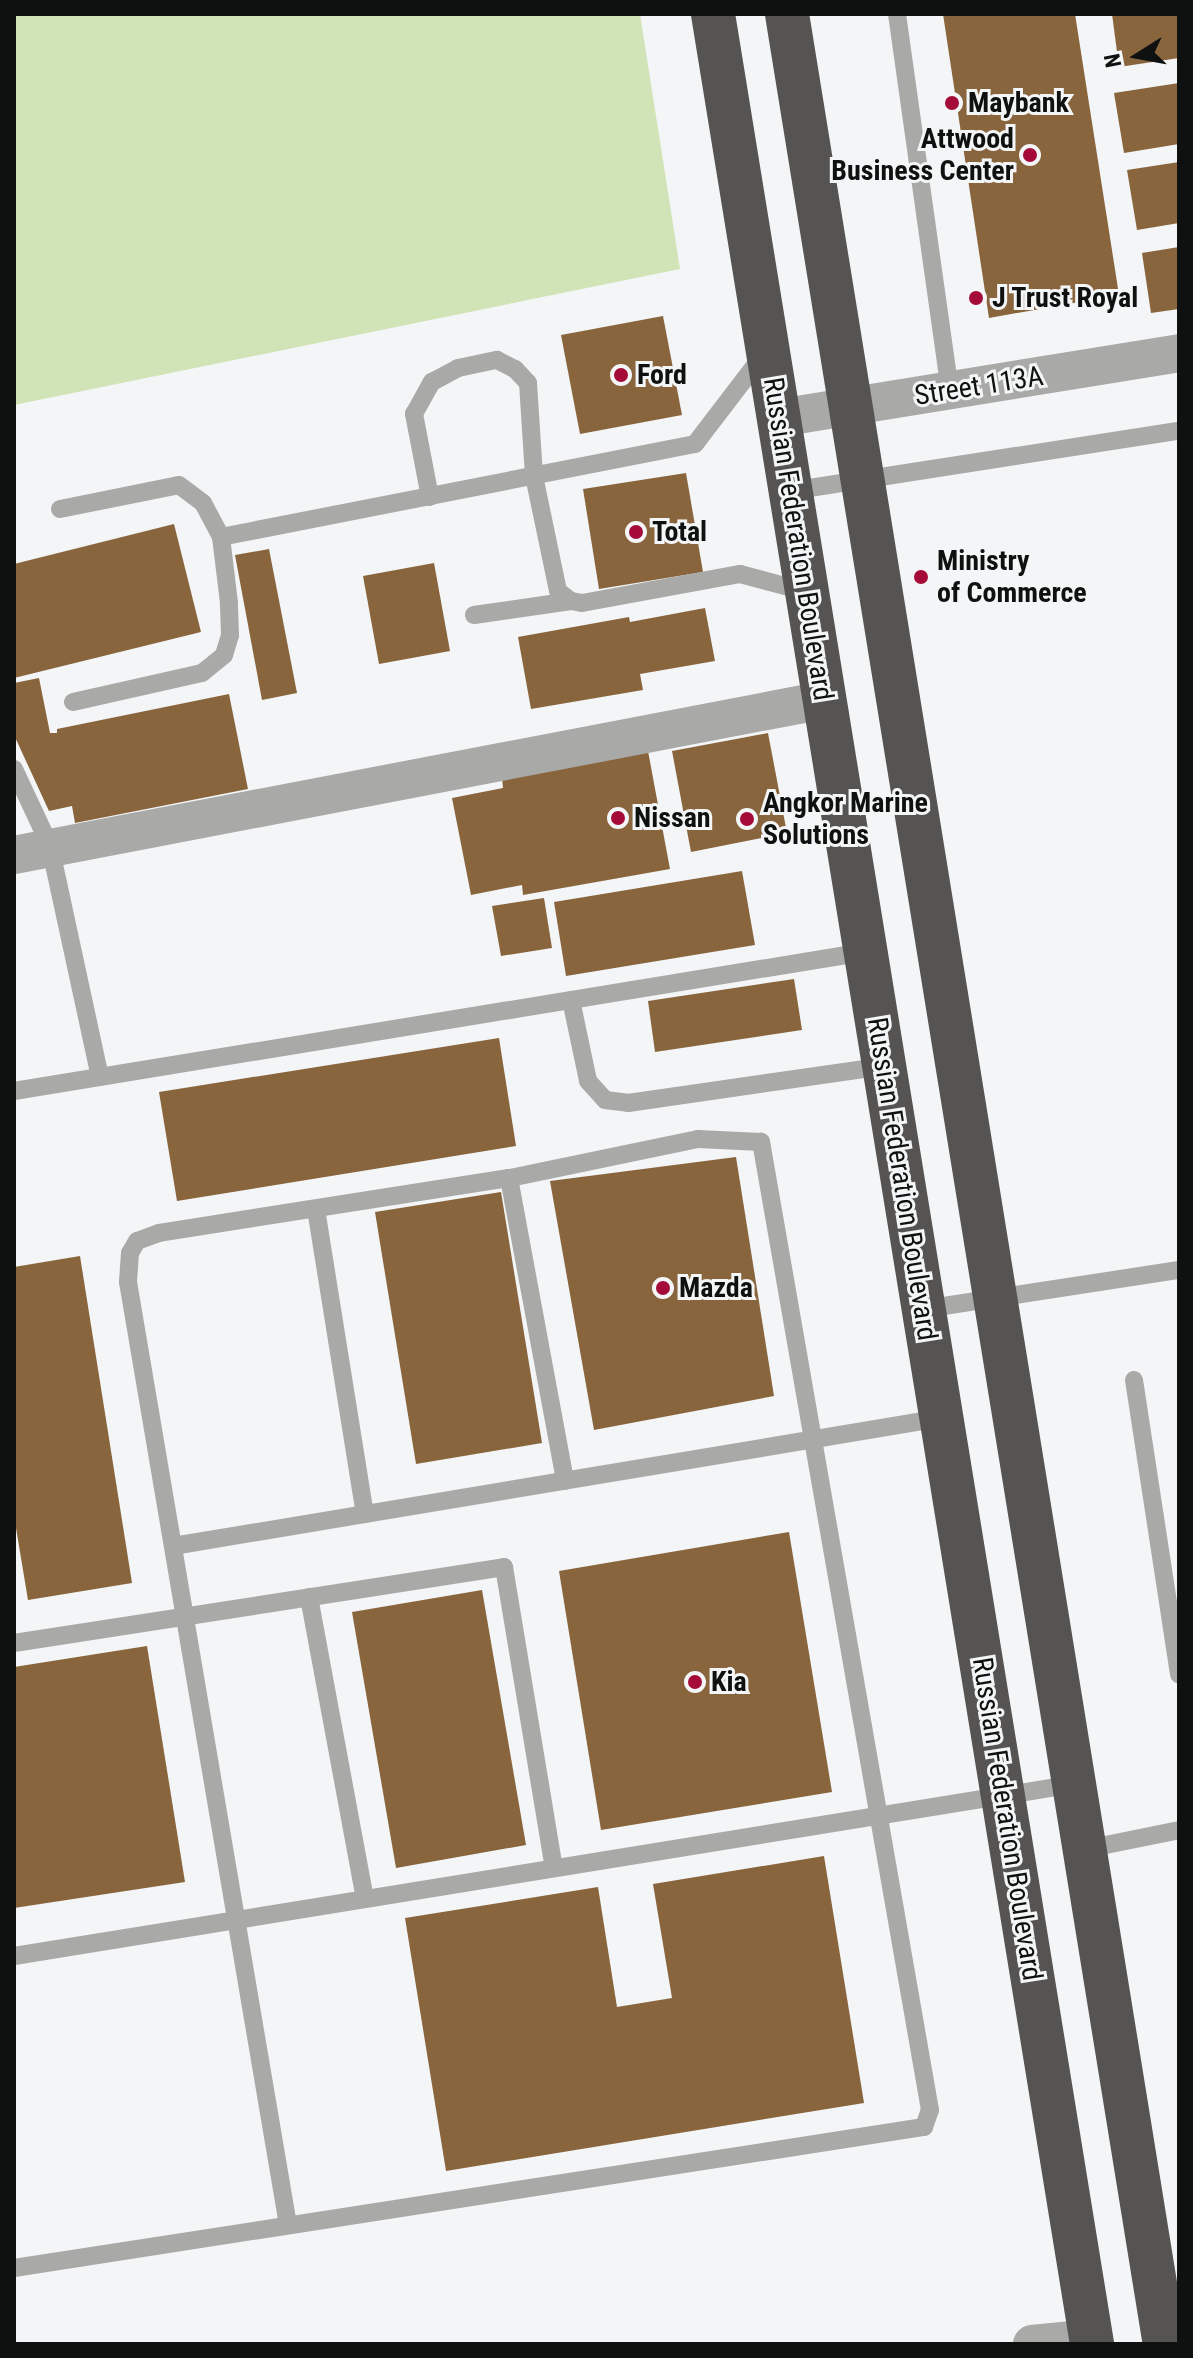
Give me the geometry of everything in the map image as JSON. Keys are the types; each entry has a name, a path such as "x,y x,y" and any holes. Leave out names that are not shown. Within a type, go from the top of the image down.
{"highway":[{"name":"Russian Federation Boulevard","path":"713,14 1092,2341"},
{"path":"787,14 1075,1784 1168,2322"}],"street":[{"name":"Street 113A","path":"779,418 1179,353"},
{"path":"14,855 824,700"},
{"path":"1032,2344 1092,2341"}],"lane":[{"path":"897,14 950,391"},
{"path":"221,537 695,444 768,350"},
{"path":"430,497 414,414 432,382 458,368 497,360 515,369 528,383 534,476 558,591 571,601"},
{"path":"790,491 1179,431"},
{"path":"60,509 179,485 203,503 221,537 229,603 230,635 224,655 202,673 73,702"},
{"path":"474,615 571,601 582,603 740,574 807,592"},
{"path":"14,769 50,846 100,1077"},
{"path":"14,1091 865,952"},
{"path":"571,1000 588,1081 605,1100 628,1103 884,1066"},
{"path":"14,2268 924,2127 930,2110 761,1142 698,1139 509,1178 159,1233 137,1241 130,1253 128,1282 288,2225"},
{"path":"509,1178 565,1481"},
{"path":"316,1209 365,1514"},
{"path":"924,1309 1179,1270"},
{"path":"1134,1380 1179,1675"},
{"path":"173,1546 941,1418"},
{"path":"14,1643 504,1567 554,1868"},
{"path":"309,1597 365,1899"},
{"path":"14,1956 1075,1784"},
{"path":"1086,1849 1179,1830"}],"green space":[{"path":"14,14 640,14 680,269 14,405"}],"building":[{"name":"Attwood Business Center","path":"943,14 1075,14 1119,295 989,318"},
{"path":"1112,14 1179,14 1179,58 1119,67"},
{"path":"1179,83 1179,144 1124,153 1114,93"},
{"path":"1179,162 1179,223 1137,230 1127,170"},
{"path":"1179,247 1179,309 1151,313 1142,253"},
{"name":"Ford","path":"663,316 682,415 580,434 561,335"},
{"path":"686,473 703,572 599,589 583,489"},
{"path":"174,524 201,632 14,678 14,564"},
{"path":"269,549 297,693 262,700 235,555"},
{"path":"434,563 450,651 379,664 363,576"},
{"path":"705,608 715,661 640,674 643,690 531,709 518,637 629,617 630,622"},
{"path":"39,678 50,733 57,733 57,729 229,694 248,789 75,823 72,806 49,811 14,735 14,683"},
{"path":"768,733 787,833 691,852 672,751"},
{"path":"648,751 670,869 523,895 522,885 471,895 452,798 503,788 502,778"},
{"path":"742,871 755,945 566,976 554,902"},
{"path":"544,898 552,948 501,956 492,906"},
{"path":"794,979 802,1030 655,1052 648,1001"},
{"path":"499,1038 516,1146 177,1201 159,1092"},
{"name":"Mazda","path":"736,1157 774,1396 594,1430 550,1181"},
{"path":"501,1192 542,1443 416,1464 375,1212"},
{"path":"80,1256 132,1583 28,1600 14,1516 14,1267"},
{"name":"Kia","path":"789,1532 832,1792 601,1830 559,1571"},
{"path":"482,1590 526,1845 396,1868 352,1612"},
{"path":"147,1646 185,1882 14,1908 14,1667"},
{"path":"824,1856 864,2103 446,2171 405,1918 598,1887 617,2007 672,1998 653,1884"}],"place":[{"name":"Maybank","path":"952,103"},
{"name":"Attwood Business Center","path":"1030,155"},
{"name":"J Trust Royal","path":"976,298"},
{"name":"Ford","path":"621,375"},
{"name":"Total","path":"636,532"},
{"name":"Ministry of Commerce","path":"921,577"},
{"name":"Nissan","path":"618,818"},
{"name":"Angkor Marine Solutions","path":"747,819"},
{"name":"Mazda","path":"663,1288"},
{"name":"Kia","path":"695,1682"}]}
